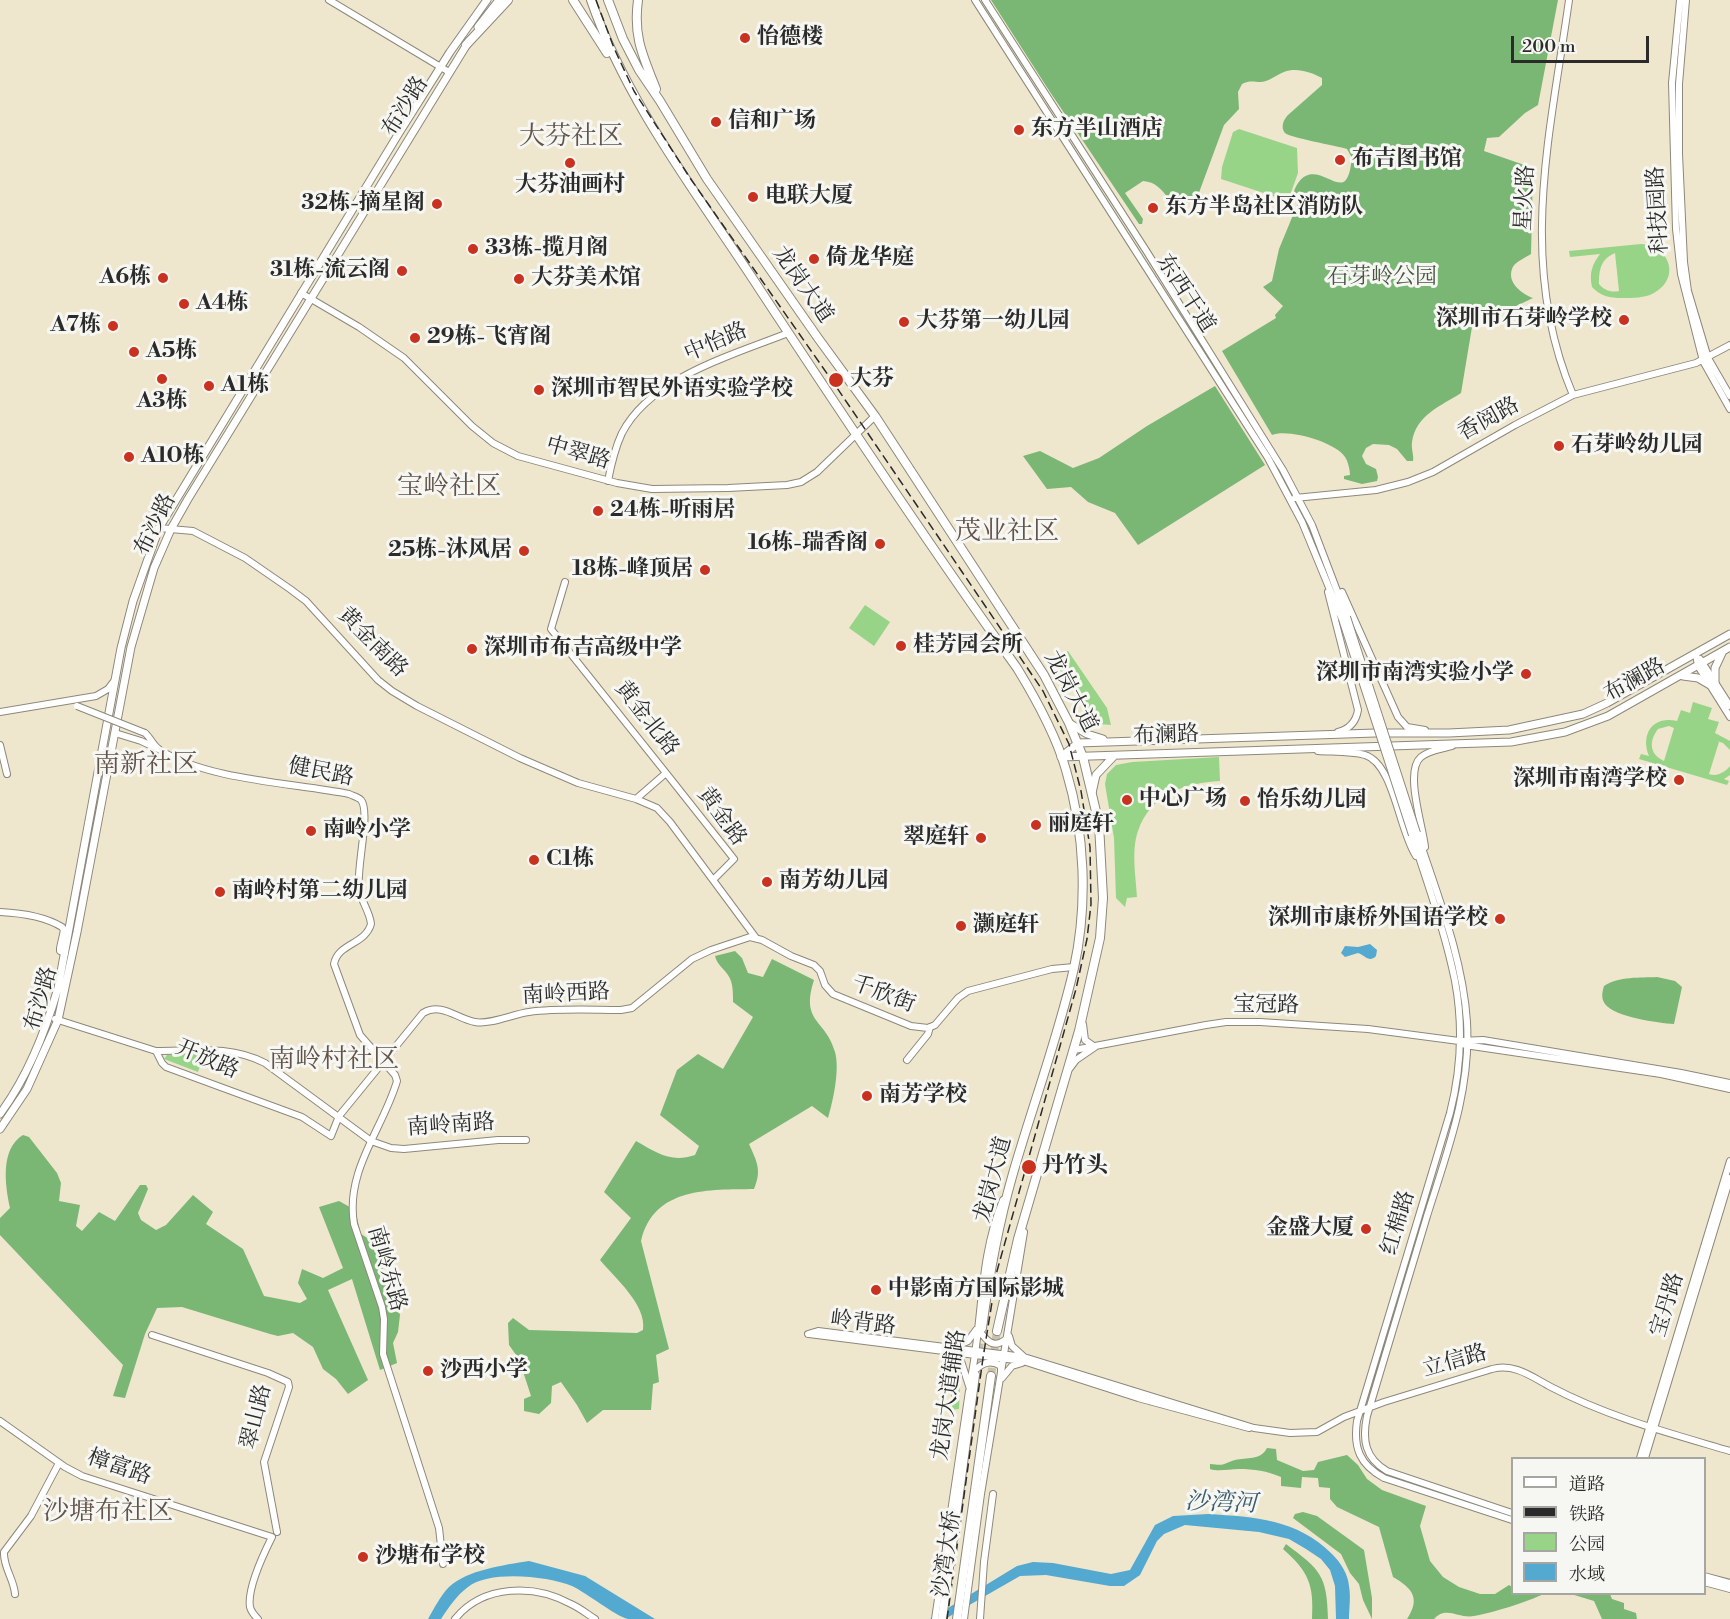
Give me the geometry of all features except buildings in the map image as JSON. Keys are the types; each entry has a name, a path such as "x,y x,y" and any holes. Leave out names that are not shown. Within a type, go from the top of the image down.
{"highway":[{"path":"466,45 508,0"},
{"path":"573,0 623,77"},
{"path":"585,0 604,37"},
{"name":"龙岗大道","path":"591,0 604,37 623,77 647,117 788,333 1017,668 1036,699 1061,757 1072,796 1082,863 1082,900 1074,967 1011,1179 992,1254 979,1326"},
{"name":"龙岗大道","path":"608,0 623,39 639,70 707,178 812,330 875,416 1044,675 1069,723 1083,757 1099,824 1103,898 1100,938 1074,1050 1011,1266 997,1331"},
{"path":"638,0 635,18 637,40 660,101"},
{"path":"955,1500 974,1374"},
{"path":"978,1494 991,1377"},
{"name":"沙湾大桥","path":"957,1619 966,1549 978,1494"},
{"name":"沙湾大桥","path":"942,1619 955,1500"},
{"path":"966,1549 968,1589"}],"main road":[{"name":"布沙路","path":"0,1114 32,1060 58,988 116,679 133,601 159,528 440,67 473,16 487,0"},
{"name":"布沙路","path":"0,1129 27,1089 58,1020 73,955 130,646 154,568 171,529 309,298 449,72 499,0"},
{"name":"布澜路","path":"1078,743 1509,730 1583,714 1628,693 1730,634"},
{"path":"1678,678 1691,676 1713,683 1717,661 1727,649"},
{"name":"布澜路","path":"1061,757 1452,746 1510,742 1564,732 1608,716 1727,649"},
{"path":"1069,723 1087,734 1111,741"},
{"path":"1187,739 1188,753"},
{"path":"1061,757 1078,743"},
{"path":"1092,793 1096,775 1115,756"}],"street":[{"path":"329,0 449,72"},
{"name":"东西干道","path":"975,0 1294,498"},
{"name":"东西干道","path":"986,0 1283,470 1318,548 1345,618 1415,834"},
{"name":"星火路","path":"1569,0 1544,168 1541,205 1543,280 1546,300 1558,351 1573,395"},
{"name":"科技园路","path":"1680,0 1672,83 1676,229 1682,282 1706,359 1730,409"},
{"name":"科技园路","path":"1686,0 1679,84 1679,154 1684,262 1688,291 1706,359 1730,396"},
{"name":"中翠路","path":"301,293 368,333 404,358 472,426 493,443 518,456 608,481 652,489 728,488 787,485 801,482 818,472 875,416"},
{"name":"中怡路","path":"608,481 614,454 623,432 638,410 665,386 689,373 788,333"},
{"name":"香阅路","path":"1294,498 1376,490 1408,482 1433,472 1507,429 1573,395 1706,359 1730,345"},
{"name":"黄金南路","path":"159,528 193,531 245,558 290,589 306,601 378,680 400,696 558,775 636,799 657,808 713,880"},
{"path":"1318,548 1398,717 1407,727 1449,733"},
{"path":"1306,736 1346,730 1356,721 1358,710 1318,548"},
{"name":"黄金北路","path":"565,582 551,629 666,773 636,799"},
{"path":"1696,654 1730,706"},
{"path":"1652,678 1658,688"},
{"path":"96,696 108,689 116,679"},
{"path":"1713,683 1730,717"},
{"path":"0,712 96,696 106,698 111,705"},
{"name":"健民路","path":"68,700 77,706 145,733 157,748 173,758 221,772 349,794 361,800 365,816 358,876 359,891 371,924 364,937 339,951 334,964 360,1035 384,1062"},
{"path":"115,733 157,748"},
{"path":"0,745 7,774"},
{"path":"1423,861 1423,831 1413,781 1415,766 1425,754 1452,746"},
{"path":"1305,750 1359,754 1377,762 1386,776 1410,846 1423,861"},
{"name":"黄金路","path":"666,773 734,859 713,880"},
{"name":"红棉路","path":"1415,834 1460,976 1467,1021 1467,1070 1458,1114 1370,1407 1364,1430 1364,1442 1367,1452 1379,1466 1396,1475 1511,1513"},
{"name":"红棉路","path":"1423,861 1455,981 1460,1062 1450,1113 1361,1411 1356,1431 1357,1451 1366,1466 1374,1473 1511,1520"},
{"path":"713,880 756,938"},
{"path":"0,912 18,912 62,927 64,930 60,951 65,953"},
{"name":"南岭西路","path":"384,1062 423,1013 429,1010 441,1009 476,1022 492,1021 530,1011 632,1008 692,959 738,940 756,938"},
{"name":"千欣街","path":"756,938 813,965 820,971 829,990 842,999 911,1026 935,1025 958,998 968,991 1052,969 1074,967"},
{"path":"1083,1013 1083,1035 1088,1044 1095,1047"},
{"name":"开放路","path":"49,1017 156,1051 166,1066 302,1117 331,1136 339,1116"},
{"name":"宝冠路","path":"1074,1050 1206,1025 1226,1022 1260,1022 1368,1029 1459,1041 1660,1074 1730,1089"},
{"path":"907,1060 928,1034 930,1027"},
{"name":"宝冠路","path":"1468,1043 1486,1040 1540,1048 1681,1072 1730,1083"},
{"path":"1064,1083 1076,1060 1095,1047"},
{"name":"南岭南路","path":"156,1051 226,1050 250,1056 265,1064 371,1141 391,1148 526,1140"},
{"path":"339,1116 384,1062"},
{"name":"南岭东路","path":"384,1062 395,1075 397,1083 355,1179 352,1194 353,1215 382,1307 383,1354 439,1528 443,1564"},
{"name":"宝丹路","path":"1645,1457 1730,1161"},
{"name":"宝丹路","path":"1640,1457 1652,1427 1730,1178"},
{"name":"龙岗大道辅路","path":"964,1619 978,1494 1002,1373 1017,1268 1031,1199"},
{"path":"979,1326 983,1337 992,1344 1001,1343 1006,1339"},
{"path":"969,1389 961,1361 954,1350 972,1337 979,1326"},
{"name":"龙岗大道辅路","path":"935,1619 955,1500 969,1389 974,1374 979,1326"},
{"path":"1000,1384 1007,1370 1027,1360 1012,1346 1008,1326"},
{"name":"岭背路","path":"886,1342 818,1331 808,1334 975,1352"},
{"name":"翠山路","path":"152,1335 268,1373 288,1382 289,1387 264,1462 274,1534"},
{"name":"立信路","path":"975,1352 1027,1360 1254,1428 1305,1434 1327,1428 1370,1407 1507,1366 1591,1407 1730,1451"},
{"path":"974,1374 988,1362 994,1362 1000,1366 1002,1373"},
{"name":"樟富路","path":"0,1421 74,1472 274,1534"},
{"path":"15,1594 14,1584 4,1562 4,1552 31,1516 59,1463"},
{"path":"980,1619 984,1562 993,1494"},
{"path":"258,1619 250,1608 250,1598 262,1560 274,1534"},
{"path":"1706,1577 1730,1583"},
{"path":"1706,1583 1730,1589"},
{"path":"455,1619 460,1612 485,1596 520,1591 540,1593 563,1600 595,1619"}],"green space":[{"name":"石芽岭公园","path":"991,0 1558,0 1538,105 1525,113 1499,137 1487,138 1484,151 1533,168 1531,254 1515,264 1511,274 1516,287 1533,298 1472,327 1461,393 1430,412 1419,425 1412,442 1413,461 1407,461 1397,449 1389,445 1373,444 1366,448 1362,456 1366,464 1376,469 1377,481 1362,484 1344,479 1344,476 1350,475 1347,461 1340,451 1332,446 1299,435 1279,433 1272,435 1222,351 1276,318 1275,315 1283,306 1263,287 1272,281 1279,249 1298,203 1291,200 1297,185 1304,177 1311,174 1340,183 1347,179 1352,158 1347,149 1288,135 1283,128 1288,115 1322,85 1322,78 1308,72 1293,70 1261,82 1242,84 1238,92 1239,109 1224,125 1197,198 1182,203 1176,195 1169,199 1155,184 1143,181 1125,193 1143,219 1142,224 1139,224"},
{"path":"1239,129 1297,148 1298,173 1288,201 1221,179 1222,167 1233,132"},
{"path":"1641,244 1651,246 1665,256 1669,271 1662,287 1650,295 1634,298 1609,297 1598,293 1592,287 1592,269 1600,254 1570,257 1569,251","holes":["1615,253 1619,291 1613,292 1599,284 1602,265"]},
{"path":"1215,386 1265,465 1138,545 1115,513 1088,502 1071,487 1047,489 1023,456 1040,451 1073,468 1099,458 1147,426"},
{"path":"865,605 890,622 874,646 849,628"},
{"path":"1068,651 1107,708 1111,725 1100,724 1092,720 1053,661"},
{"path":"1693,702 1712,708 1708,719 1719,722 1715,733 1730,741 1730,750 1723,743 1717,741 1719,742 1709,774 1721,773 1730,766 1730,775 1724,779 1729,781 1727,785 1639,759 1641,754 1649,756 1646,740 1655,724 1661,721 1677,721 1681,710 1690,713","holes":["1669,726 1674,728 1664,761 1653,751 1653,738 1658,729"]},
{"path":"1219,757 1220,781 1194,784 1170,793 1160,799 1144,818 1138,831 1135,847 1137,897 1127,898 1125,907 1116,898 1114,838 1105,784 1107,774 1116,765 1132,762"},
{"path":"735,951 742,958 748,973 763,977 772,959 814,980 810,1005 812,1013 831,1041 837,1068 828,1118 812,1106 749,1144 757,1166 758,1176 754,1189 702,1191 686,1195 658,1210 648,1223 641,1241 669,1349 656,1355 659,1382 653,1384 651,1410 603,1410 587,1423 561,1382 552,1386 551,1403 539,1414 524,1411 524,1399 531,1396 519,1359 509,1345 508,1323 513,1318 529,1330 637,1333 643,1330 640,1311 629,1292 600,1260 631,1218 604,1192 636,1141 664,1156 679,1158 695,1155 699,1146 660,1115 677,1070 698,1054 723,1069 753,1017 733,1002 731,981 715,956"},
{"path":"1657,977 1675,981 1682,987 1674,1024 1627,1016 1610,1009 1604,1002 1602,995 1604,986 1610,983 1630,978"},
{"path":"204,1054 198,1072 164,1059 167,1055"},
{"path":"23,1135 29,1137 57,1173 61,1183 59,1201 80,1205 76,1226 82,1231 99,1212 115,1221 140,1185 146,1185 148,1189 138,1213 141,1220 156,1230 166,1225 193,1195 213,1212 206,1224 243,1249 264,1296 300,1303 307,1299 298,1283 302,1269 323,1278 343,1268 319,1207 339,1201 355,1210 361,1234 372,1241 379,1254 400,1315 398,1332 393,1343 397,1363 380,1370 352,1279 328,1290 368,1380 348,1394 336,1379 323,1369 313,1347 293,1333 278,1336 182,1307 157,1308 145,1334 125,1398 113,1396 123,1365 0,1235 0,1218 10,1208 6,1178 7,1158 16,1141"},
{"path":"951,1370 959,1372 960,1388 959,1409 951,1410"},
{"path":"1267,1448 1276,1449 1277,1460 1303,1471 1314,1470 1318,1462 1347,1455 1358,1465 1367,1479 1382,1490 1426,1506 1420,1526 1430,1561 1443,1577 1459,1587 1480,1594 1495,1594 1509,1585 1511,1595 1541,1595 1509,1607 1474,1616 1443,1613 1434,1619 1407,1619 1414,1599 1405,1585 1393,1577 1379,1527 1337,1507 1330,1499 1330,1488 1319,1487 1318,1478 1302,1477 1301,1488 1281,1486 1281,1477 1271,1473 1245,1469 1210,1469 1210,1464 1222,1465 1235,1460 1257,1457"},
{"path":"1303,1512 1317,1516 1364,1550 1372,1598 1372,1619 1363,1600 1359,1584 1350,1573 1341,1554 1293,1518 1295,1514"},
{"path":"1286,1544 1307,1560 1319,1574 1326,1592 1328,1619 1312,1619 1311,1588 1299,1565 1283,1549"},
{"path":"1574,1595 1610,1595 1612,1599 1624,1603 1624,1609 1636,1613 1637,1619 1602,1619 1594,1601"}],"water":[{"path":"1370,944 1377,950 1376,956 1371,959 1358,953 1345,957 1341,953 1345,946 1358,947"},
{"path":"1208,1514 1274,1522 1304,1533 1319,1542 1335,1557 1346,1573 1350,1590 1349,1619 1336,1619 1335,1586 1330,1570 1321,1559 1289,1539 1259,1532 1185,1525 1164,1534 1157,1541 1140,1575 1124,1586 1110,1586 1046,1575 1020,1576 945,1619 930,1619 1017,1566 1033,1562 1053,1563 1111,1574 1130,1570 1155,1525 1173,1516"},
{"path":"529,1561 585,1576 655,1619 628,1619 562,1582 519,1576 490,1578 478,1582 460,1594 441,1619 428,1619 443,1594 457,1581 486,1569"}],"tunnel":[{"path":"975,1375 982,1328"},
{"path":"991,1376 997,1331"}],"railway":[{"path":"596,0 614,48 634,91 690,178 833,382 1043,691 1069,744 1081,791 1090,847 1091,904 1087,939 1076,989 997,1271 947,1619"}],"place":[{"name":"怡德楼","path":"745,38"},
{"name":"信和广场","path":"716,122"},
{"name":"东方半山酒店","path":"1019,130"},
{"name":"布吉图书馆","path":"1340,160"},
{"name":"大芬油画村","path":"570,163"},
{"name":"电联大厦","path":"753,197"},
{"name":"32栋-摘星阁","path":"437,204"},
{"name":"东方半岛社区消防队","path":"1153,208"},
{"name":"33栋-揽月阁","path":"473,249"},
{"name":"倚龙华庭","path":"814,259"},
{"name":"31栋-流云阁","path":"402,271"},
{"name":"A6栋","path":"163,278"},
{"name":"大芬美术馆","path":"519,279"},
{"name":"A4栋","path":"184,304"},
{"name":"深圳市石芽岭学校","path":"1624,320"},
{"name":"大芬第一幼儿园","path":"904,322"},
{"name":"A7栋","path":"113,326"},
{"name":"29栋-飞宵阁","path":"415,338"},
{"name":"A5栋","path":"134,352"},
{"name":"A3栋","path":"162,379"},
{"name":"大芬","path":"836,380"},
{"name":"A1栋","path":"209,386"},
{"name":"深圳市智民外语实验学校","path":"539,390"},
{"name":"石芽岭幼儿园","path":"1559,446"},
{"name":"A10栋","path":"129,457"},
{"name":"24栋-听雨居","path":"598,511"},
{"name":"16栋-瑞香阁","path":"880,544"},
{"name":"25栋-沐风居","path":"524,551"},
{"name":"18栋-峰顶居","path":"705,570"},
{"name":"桂芳园会所","path":"901,646"},
{"name":"深圳市布吉高级中学","path":"472,649"},
{"name":"深圳市南湾实验小学","path":"1526,674"},
{"name":"深圳市南湾学校","path":"1679,780"},
{"name":"中心广场","path":"1127,800"},
{"name":"怡乐幼儿园","path":"1245,801"},
{"name":"丽庭轩","path":"1036,825"},
{"name":"南岭小学","path":"311,831"},
{"name":"翠庭轩","path":"981,838"},
{"name":"C1栋","path":"534,860"},
{"name":"南芳幼儿园","path":"767,882"},
{"name":"南岭村第二幼儿园","path":"220,892"},
{"name":"深圳市康桥外国语学校","path":"1500,919"},
{"name":"灏庭轩","path":"961,926"},
{"name":"南芳学校","path":"867,1096"},
{"name":"丹竹头","path":"1029,1167"},
{"name":"金盛大厦","path":"1366,1229"},
{"name":"中影南方国际影城","path":"876,1290"},
{"name":"沙西小学","path":"428,1371"},
{"name":"沙塘布学校","path":"363,1557"}],"district":[{"name":"大芬社区","path":"571,138"},
{"name":"宝岭社区","path":"449,488"},
{"name":"茂业社区","path":"1007,533"},
{"name":"南新社区","path":"146,766"},
{"name":"南岭村社区","path":"334,1061"},
{"name":"沙塘布社区","path":"108,1513"}],"water label":[{"name":"沙湾河","path":"1221,1504"}]}
